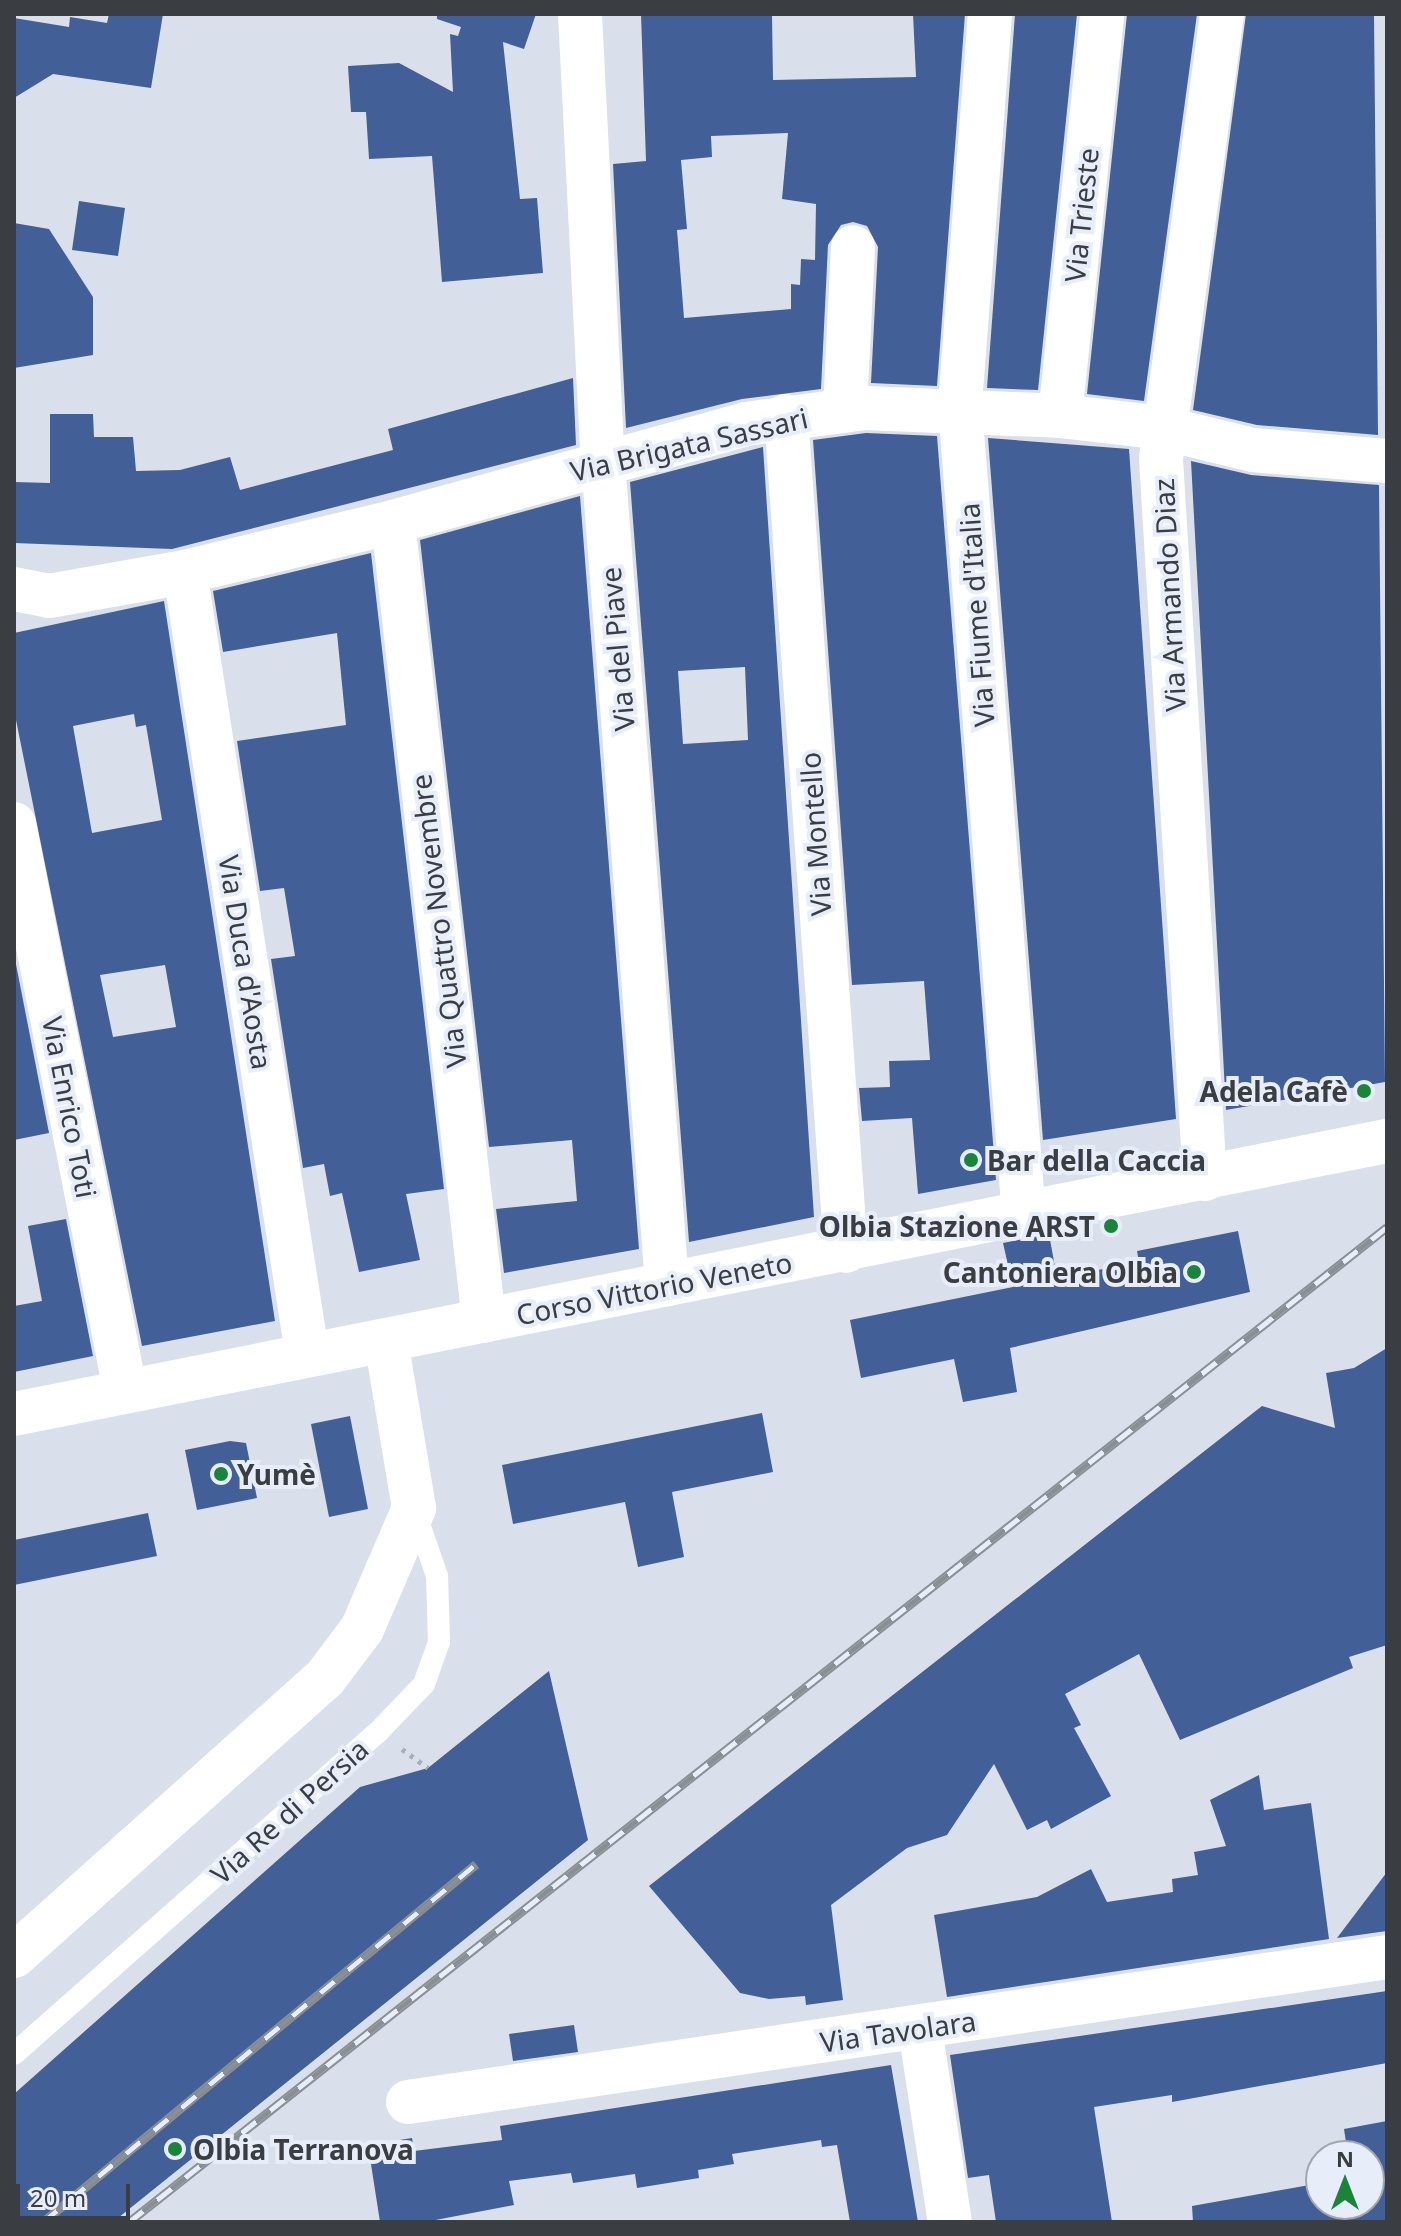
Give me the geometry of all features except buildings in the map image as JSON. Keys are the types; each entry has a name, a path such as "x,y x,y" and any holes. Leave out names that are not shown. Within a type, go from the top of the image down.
{"street":[{"name":"Via del Piave","path":"580,14 603,462 667,1284"},
{"name":"Via Fiume d'Italia","path":"990,14 960,407 1024,1217"},
{"name":"Via Trieste","path":"1060,416 1102,14"},
{"name":"Via Armando Diaz","path":"1205,1179 1163,428 1222,14"},
{"path":"845,410 853,247"},
{"name":"Via Brigata Sassari","path":"31,593 185,572 393,522 603,462 786,416 845,410 960,407 1060,416 1163,428 1253,450 1387,461"},
{"name":"Via Montello","path":"786,416 846,1251"},
{"name":"Via Quattro Novembre","path":"393,522 484,1321"},
{"name":"Via Duca d'Aosta","path":"185,572 307,1353"},
{"name":"Via Enrico Toti","path":"14,824 125,1390"},
{"name":"Corso Vittorio Veneto","path":"14,1414 307,1353 1024,1217 1387,1141"},
{"name":"Via Re di Persia","path":"386,1340 414,1508"},
{"path":"14,1956 325,1678 362,1629 414,1508"},
{"name":"Via Tavolara","path":"408,2102 920,2029 1387,1957"},
{"path":"920,2029 950,2222"}],"lane":[{"name":"Via Re di Persia","path":"14,2054 424,1684 439,1642 437,1576 414,1508"}],"railway":[{"path":"129,2222 1387,1227"},
{"path":"43,2222 476,1864"}],"place":[{"name":"Adela Cafè","path":"1364,1091"},
{"name":"Bar della Caccia","path":"971,1160"},
{"name":"Olbia Stazione ARST","path":"1111,1226"},
{"name":"Cantoniera Olbia","path":"1194,1272"},
{"name":"Yumè","path":"221,1474"},
{"name":"Olbia Terranova","path":"175,2149"}]}
